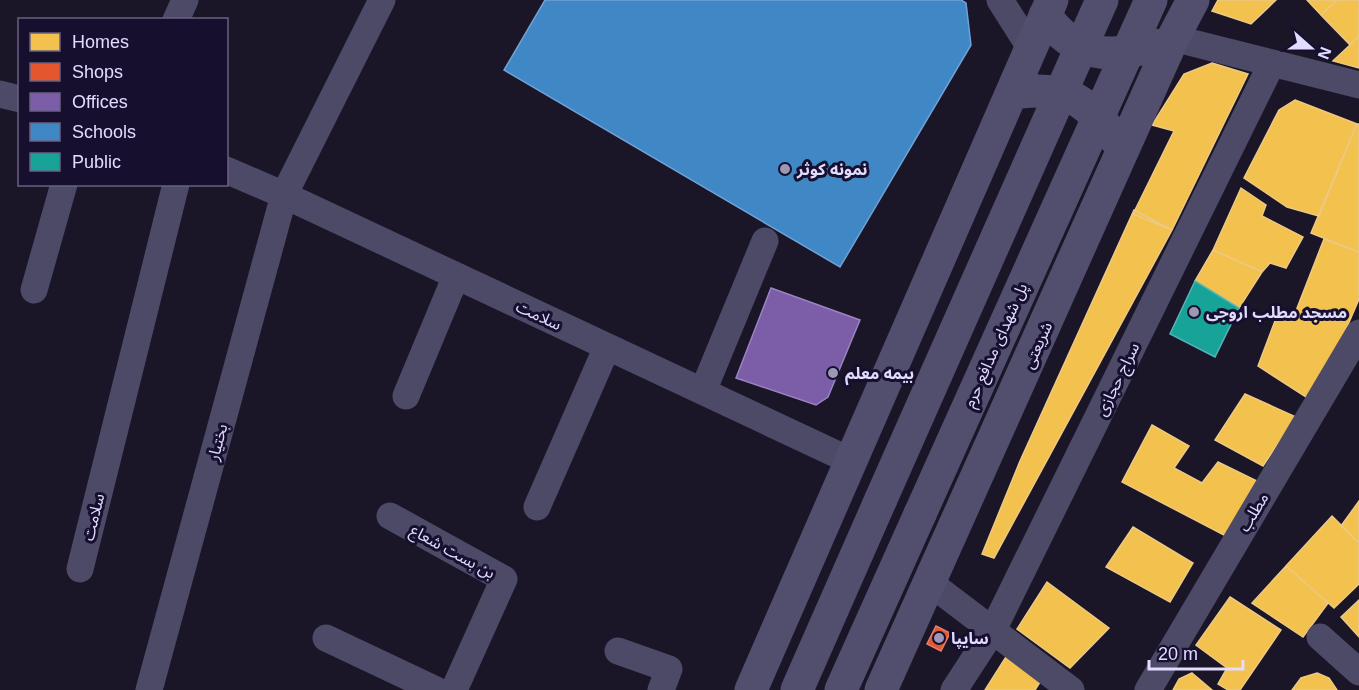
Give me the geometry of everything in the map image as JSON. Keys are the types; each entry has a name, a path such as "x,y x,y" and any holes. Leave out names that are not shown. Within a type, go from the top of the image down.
{"main road":[{"path":"797,690 1102,0"},
{"name":"پل شهدای مدافع حرم","path":"841,690 1151,0"},
{"name":"شریعتی","path":"881,690 1173,39 1193,0"},
{"path":"751,690 1049,7"},
{"path":"1049,7 1054,28 1067,39 1087,50 1122,53 1173,39"},
{"path":"1013,93 1035,90 1054,91 1071,97 1086,105 1103,122 1124,151"}],"street":[{"path":"177,18 185,0"},
{"name":"بختیار","path":"149,690 284,195 381,0"},
{"path":"1000,0 1031,49"},
{"path":"1173,39 1359,85"},
{"name":"سراج حجازی","path":"954,690 993,630 1272,63"},
{"path":"0,94 18,98"},
{"name":"سلامت","path":"228,171 851,461"},
{"path":"34,290 63,186"},
{"name":"سلامت","path":"80,569 176,186"},
{"path":"703,391 765,241"},
{"path":"406,396 456,276"},
{"name":"مطلب","path":"1148,690 1359,333"},
{"path":"537,507 607,347"},
{"name":"بن بست شعاع","path":"390,516 504,579 454,690"},
{"path":"930,583 1071,690"},
{"path":"1320,637 1359,672"},
{"path":"326,638 436,690"},
{"path":"618,651 669,669 661,690"}],"building: Homes":[{"path":"1218,0 1276,0 1251,24 1212,11"},
{"path":"1307,0 1337,0 1321,15"},
{"path":"1337,0 1359,0 1359,36 1350,45 1321,15"},
{"path":"1359,36 1359,68 1333,61 1350,45"},
{"path":"1212,63 1248,74 1172,230 1133,214 1174,131 1152,125 1184,74"},
{"path":"1295,100 1357,124 1319,216 1287,207 1244,178 1279,110"},
{"path":"1357,124 1359,124 1359,252 1311,233"},
{"path":"1241,188 1266,205 1262,216 1303,237 1286,268 1270,263 1262,272 1213,250"},
{"path":"1134,210 1172,230 994,558 982,554 1020,461"},
{"path":"1324,239 1359,252 1359,299 1338,348 1309,399 1258,366 1278,313 1292,321"},
{"path":"1213,250 1262,272 1239,308 1195,281"},
{"path":"1245,394 1296,417 1263,466 1215,440"},
{"path":"1152,425 1189,446 1174,468 1202,483 1218,462 1259,482 1224,535 1122,482"},
{"path":"1359,501 1359,543 1341,526"},
{"path":"1332,516 1359,543 1359,584 1334,608 1286,566"},
{"path":"1133,527 1193,563 1170,602 1106,567"},
{"path":"1286,566 1328,603 1303,637 1252,603"},
{"path":"1047,582 1109,628 1070,668 1017,629"},
{"path":"1230,597 1281,630 1240,690 1228,690 1218,684 1227,668 1196,645"},
{"path":"1359,600 1359,637 1341,617"},
{"path":"1009,652 1042,679 1035,690 985,690"},
{"path":"1192,673 1212,690 1173,690 1179,679"},
{"path":"1317,673 1329,678 1337,690 1292,690 1301,678"}],"building: Shops":[{"name":"سایپا","path":"936,626 950,633 941,651 927,644"}],"building: Offices":[{"path":"771,288 860,320 828,397 816,405 736,378"}],"building: Schools":[{"name":"نمونه کوثر","path":"545,0 961,0 966,3 971,45 840,267 504,70"}],"building: Public":[{"path":"1195,281 1239,308 1215,357 1170,334"}],"place":[{"name":"نمونه کوثر","path":"785,169"},
{"name":"مسجد مطلب اروجی","path":"1194,312"},
{"name":"بیمه معلم","path":"833,373"},
{"name":"سایپا","path":"939,638"}]}
